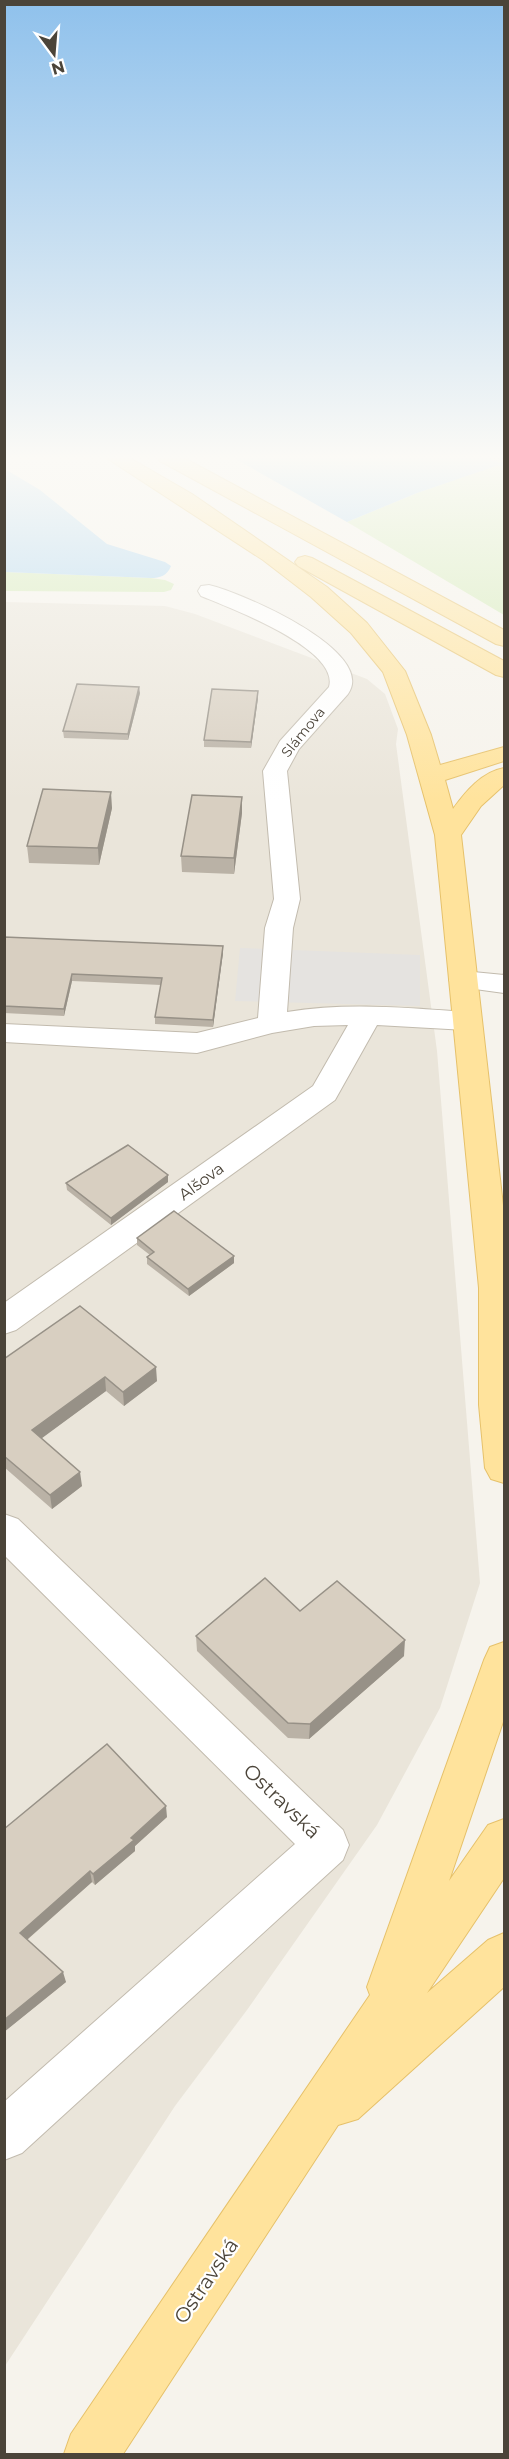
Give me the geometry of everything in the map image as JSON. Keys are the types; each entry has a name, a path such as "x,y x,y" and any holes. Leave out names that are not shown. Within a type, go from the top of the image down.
{"main road":[{"path":"291,572 319,592 359,628 394,671 408,702 448,835 466,1021 500,1297 497,1406 504,1468"},
{"path":"323,572 504,670"},
{"path":"383,572 504,639"},
{"path":"432,598 504,628"},
{"path":"432,777 472,762 504,754"},
{"path":"448,835 486,785 504,775"},
{"path":"375,2030 495,1693 504,1660"},
{"name":"Ostravská","path":"91,2454 300,2139 504,1840"},
{"path":"300,2139 504,1956"}],"street":[{"name":"Slámova","path":"210,591 295,632 327,652 337,664 343,678 340,689 289,746 275,771 287,899 279,928 272,1024"},
{"path":"463,980 504,984"},
{"path":"4,1033 197,1043 272,1024 314,1017 368,1015 466,1021"},
{"name":"Alšova","path":"4,1322 324,1093 368,1015"},
{"name":"Ostravská","path":"4,1530 327,1845 4,2135"}],"shaded area":[{"path":"5,602 165,606 195,614 367,679 385,694 398,729 396,744 437,1051 480,1583 440,1708 377,1825 247,2010 175,2106 5,2366"},
{"path":"240,948 420,955 420,1006 235,1001"}],"green space":[{"path":"5,572 151,578 174,584 171,590 164,592 5,591"},
{"path":"431,572 504,572 504,615"}],"water":[{"path":"5,572 167,572 157,578"}],"building":[{"path":"77,684 139,687 128,734 63,731"},
{"path":"212,689 258,691 251,742 204,740"},
{"path":"43,789 111,792 98,848 27,846"},
{"path":"192,795 242,797 234,858 181,856"},
{"path":"4,937 223,946 213,1020 155,1017 162,978 72,974 64,1009 4,1006"},
{"path":"128,1145 168,1175 111,1218 66,1183"},
{"path":"174,1211 234,1256 188,1289 147,1257 154,1252 137,1238"},
{"path":"80,1306 156,1367 123,1392 105,1377 32,1430 80,1472 50,1495 4,1456 4,1359"},
{"path":"265,1578 300,1611 337,1581 405,1640 310,1724 288,1723 196,1636"},
{"path":"107,1744 166,1806 131,1838 134,1840 93,1874 90,1871 20,1933 63,1972 4,2020 4,1829"}]}
